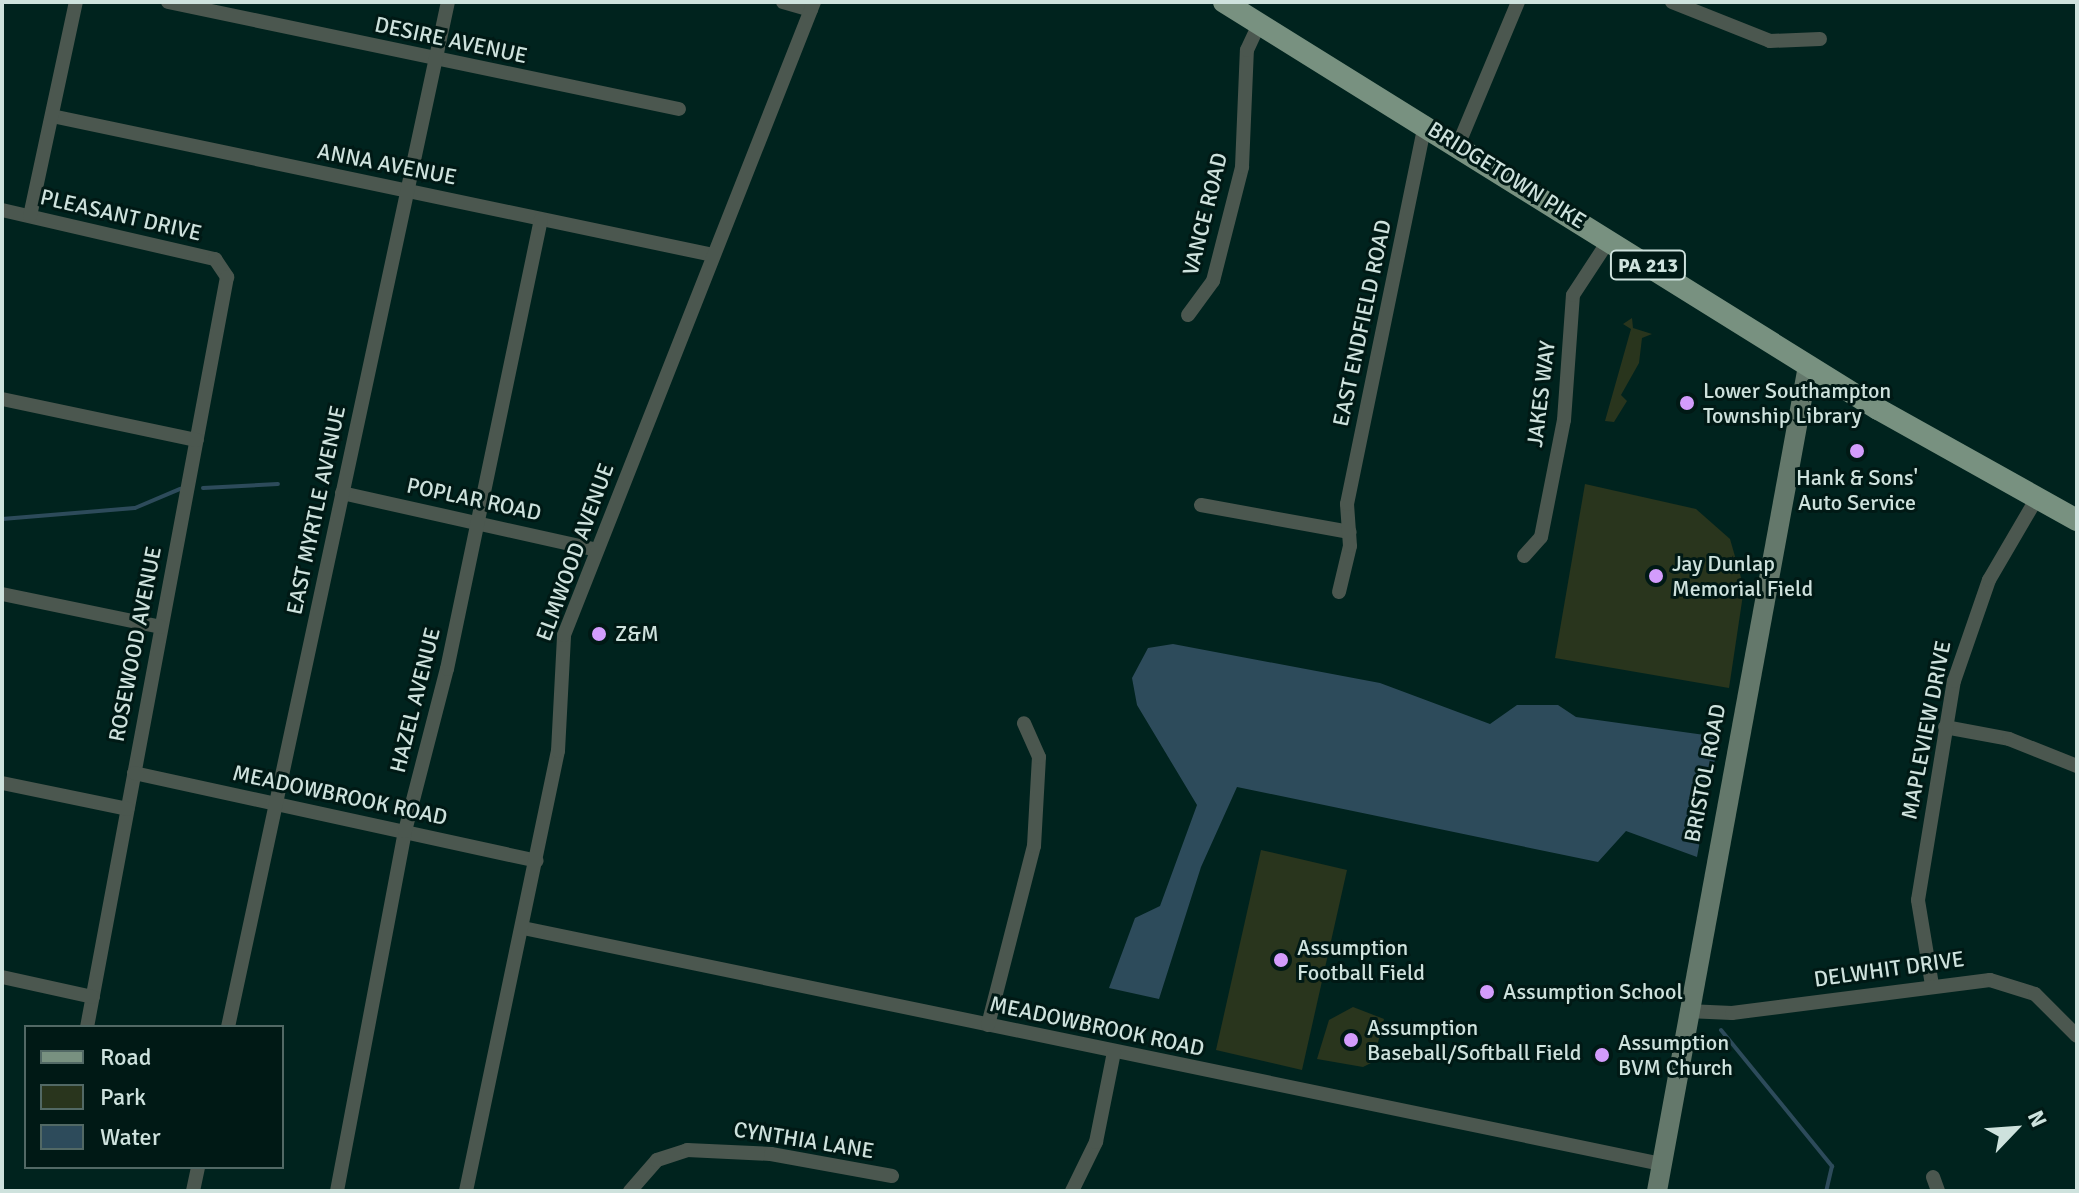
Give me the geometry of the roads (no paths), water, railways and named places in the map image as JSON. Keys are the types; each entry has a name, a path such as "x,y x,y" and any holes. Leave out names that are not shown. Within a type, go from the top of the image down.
{"main road":[{"name":"BRIDGETOWN PIKE","path":"1224,2 1253,13 1808,366 2077,520"},
{"name":"BRISTOL ROAD","path":"1657,1191 1687,1011 1808,366"}],"street":[{"path":"30,216 76,2"},
{"name":"DESIRE AVENUE","path":"168,2 679,109"},
{"name":"EAST MYRTLE AVENUE","path":"228,1025 448,2"},
{"path":"783,2 813,6"},
{"path":"1459,143 1518,2"},
{"path":"1672,2 1770,41 1820,39"},
{"name":"ELMWOOD AVENUE","path":"466,1191 558,751 564,635 813,6"},
{"name":"VANCE ROAD","path":"1188,315 1213,281 1242,167 1247,50 1253,13"},
{"name":"ANNA AVENUE","path":"52,116 713,255"},
{"name":"EAST ENDFIELD ROAD","path":"1339,592 1350,532 1347,504 1425,123"},
{"name":"PLEASANT DRIVE","path":"2,210 215,259 225,269"},
{"name":"HAZEL AVENUE","path":"337,1191 405,831 478,522 541,220"},
{"name":"JAKES WAY","path":"1524,556 1541,537 1564,420 1573,295 1609,240"},
{"name":"ROSEWOOD AVENUE","path":"87,1025 197,440 225,269"},
{"path":"2,399 197,440"},
{"name":"POPLAR ROAD","path":"342,493 597,550"},
{"name":"MAPLEVIEW DRIVE","path":"1932,985 1918,912 1945,727 1966,633 2037,498"},
{"path":"1201,505 1350,532"},
{"path":"2,594 161,627"},
{"path":"988,1025 1034,846 1039,757 1024,723"},
{"path":"1945,727 2009,739 2077,766"},
{"name":"MEADOWBROOK ROAD","path":"134,773 536,861"},
{"path":"2,783 127,809"},
{"name":"MEADOWBROOK ROAD","path":"523,928 1662,1164"},
{"path":"2,977 93,997"},
{"name":"DELWHIT DRIVE","path":"1687,1011 1732,1013 1974,979 2021,987 2048,1003 2077,1036"},
{"path":"1072,1191 1096,1142 1114,1052"},
{"name":"CYNTHIA LANE","path":"630,1191 657,1160 687,1150 771,1154 892,1176"},
{"path":"193,1191 198,1169"}],"water":[{"path":"1173,644 1380,683 1490,724 1517,705 1558,705 1576,717 1719,737 1697,857 1626,831 1598,862 1237,787 1201,867 1159,999 1109,988 1135,918 1160,906 1197,805 1137,705 1132,678 1148,648"}],"waterway":[{"path":"203,488 278,484"},
{"path":"2,519 135,508 180,489"},
{"path":"1721,1030 1832,1166 1826,1191"}],"place":[{"name":"Lower Southampton Township Library","path":"1687,403"},
{"name":"Hank & Sons' Auto Service","path":"1857,451"},
{"name":"Jay Dunlap Memorial Field","path":"1656,576"},
{"name":"Z&M","path":"599,634"},
{"name":"Assumption Football Field","path":"1281,960"},
{"name":"Assumption School","path":"1487,992"},
{"name":"Assumption Baseball/Softball Field","path":"1351,1040"},
{"name":"Assumption BVM Church","path":"1602,1055"}]}
